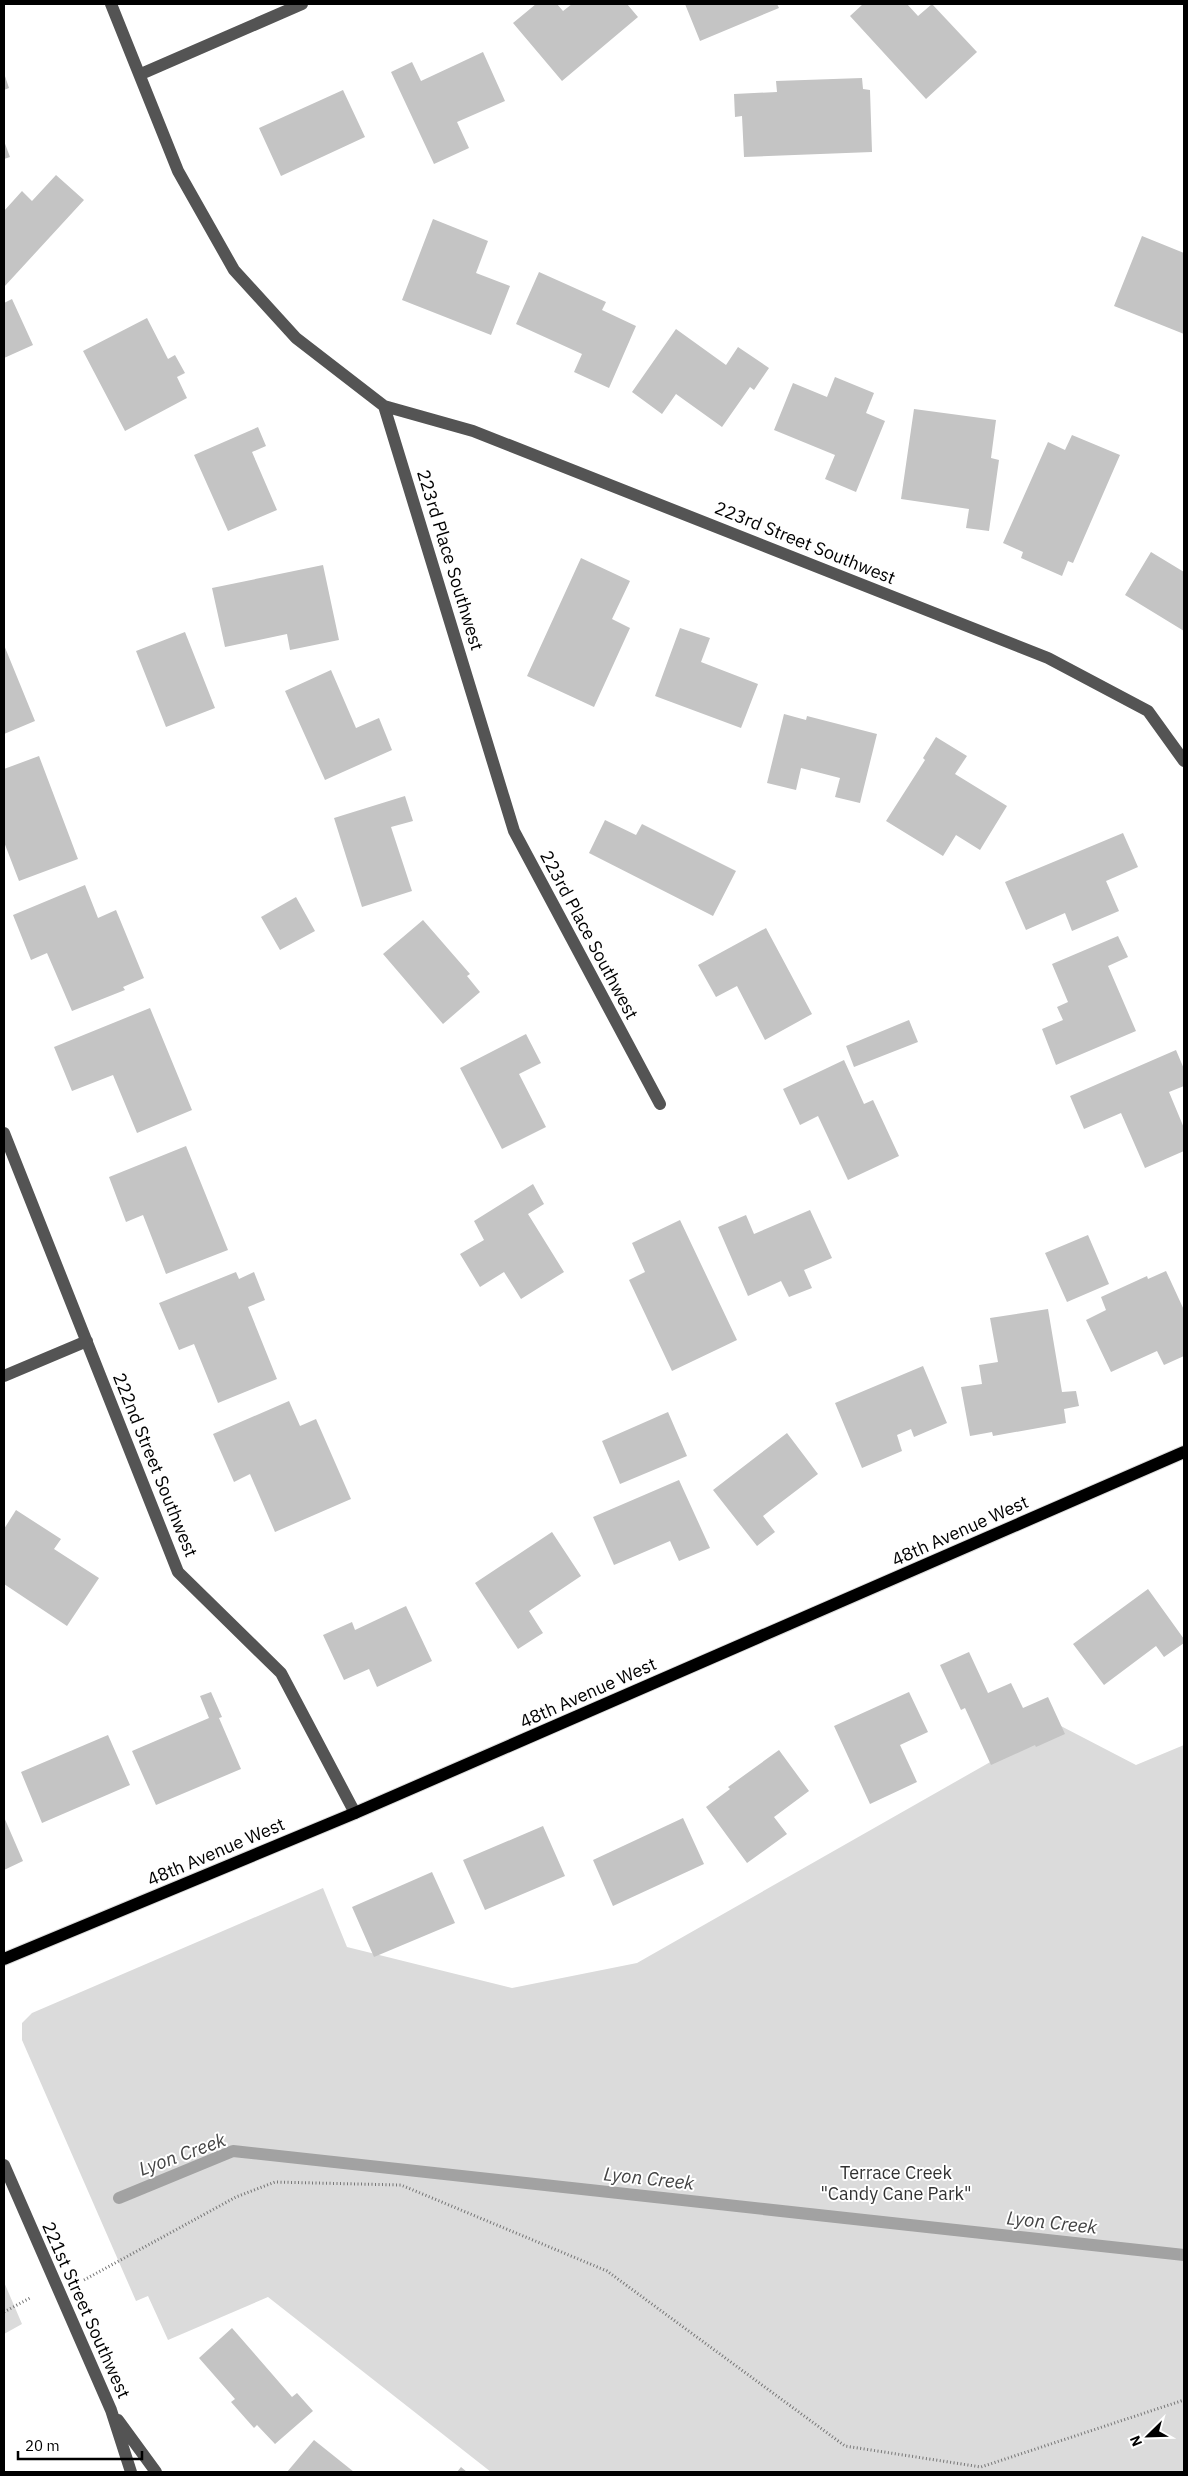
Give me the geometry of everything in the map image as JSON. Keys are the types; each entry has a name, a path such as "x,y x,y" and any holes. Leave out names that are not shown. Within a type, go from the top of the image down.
{"main road":[{"name":"48th Avenue West","path":"4,1959 355,1813 1184,1452"}],"street":[{"path":"111,4 141,74 178,171 234,270 296,338 384,406"},
{"path":"141,74 302,4"},
{"name":"223rd Street Southwest","path":"384,406 473,431 1048,658 1148,711 1184,761"},
{"name":"223rd Place Southwest","path":"384,406 514,831 660,1104"},
{"name":"222nd Street Southwest","path":"4,1132 178,1572 281,1672 355,1813"},
{"path":"4,1376 87,1341"},
{"name":"221st Street Southwest","path":"4,2165 111,2410 131,2472"},
{"path":"111,2410 156,2472"}],"path":[{"path":"4,2312 28,2299 88,2279 236,2196 275,2182 401,2185 607,2271 845,2446 981,2467 1184,2400"}],"green space":[{"name":"Terrace Creek \"Candy Cane Park\"","path":"1057,1724 1136,1765 1184,1745 1184,2472 491,2472 268,2297 168,2340 148,2296 136,2301 22,2040 22,2023 32,2013 323,1888 347,1947 512,1988 637,1963"},
{"path":"4,2282 22,2324 4,2334"}],"building":[{"path":"536,4 557,4 563,11 572,4 627,4 638,17 562,81 513,23"},
{"path":"685,4 777,4 779,8 700,41"},
{"path":"863,4 907,4 918,16 932,4 977,52 926,99 850,16"},
{"path":"483,52 505,101 457,122 469,148 434,164 391,72 412,62 421,81"},
{"path":"4,73 9,88 4,90"},
{"path":"862,78 863,89 870,90 872,152 744,157 742,116 735,117 734,94 777,92 776,81"},
{"path":"343,90 365,137 281,176 259,128"},
{"path":"4,141 10,157 4,159"},
{"path":"56,175 84,200 4,287 4,211 22,191 32,201"},
{"path":"433,219 488,241 476,273 510,286 491,335 402,300"},
{"path":"1142,236 1184,253 1184,334 1114,306"},
{"path":"539,272 606,302 602,310 636,326 609,388 574,372 582,354 516,324"},
{"path":"12,299 33,345 4,358 4,303"},
{"path":"147,318 168,359 175,355 185,373 177,377 187,398 125,431 83,351"},
{"path":"676,329 726,365 738,347 769,368 754,390 750,387 722,427 676,394 662,414 632,392"},
{"path":"835,377 874,393 866,413 885,421 856,492 825,479 835,455 774,430 793,383 827,397"},
{"path":"914,409 996,420 991,458 999,460 989,531 966,528 969,509 901,499"},
{"path":"258,427 266,446 252,452 277,510 228,531 194,455"},
{"path":"1072,435 1120,455 1073,563 1068,561 1062,576 1021,558 1023,552 1003,543 1048,442 1065,450"},
{"path":"1151,552 1184,572 1184,631 1125,595"},
{"path":"581,558 630,581 612,619 630,628 594,707 527,676"},
{"path":"323,565 339,640 290,650 287,634 225,647 212,588"},
{"path":"680,628 710,638 701,662 758,684 741,728 655,696"},
{"path":"185,632 215,708 166,727 136,651"},
{"path":"4,645 35,721 4,734"},
{"path":"331,670 356,728 379,718 392,750 325,780 285,691"},
{"path":"784,714 806,720 807,716 877,734 860,803 835,797 840,778 801,768 796,790 767,783"},
{"path":"936,737 967,756 955,774 1007,806 980,850 956,835 943,856 886,821 925,760 923,758"},
{"path":"39,756 78,859 19,881 4,842 4,769"},
{"path":"405,796 413,821 391,827 412,891 362,907 334,818"},
{"path":"605,820 636,835 642,824 736,871 713,916 589,853"},
{"path":"1123,833 1138,867 1106,881 1119,911 1072,931 1065,913 1026,930 1005,882"},
{"path":"85,885 98,918 116,910 144,978 123,987 125,990 72,1011 47,953 31,960 13,915"},
{"path":"296,897 315,931 280,950 261,917"},
{"path":"423,920 470,974 467,976 480,992 443,1024 383,954"},
{"path":"766,928 812,1014 765,1040 737,986 716,997 698,965"},
{"path":"1118,936 1128,957 1108,966 1136,1031 1056,1065 1042,1029 1063,1020 1057,1007 1068,1002 1052,964"},
{"path":"150,1008 192,1110 137,1133 113,1075 72,1091 54,1047"},
{"path":"909,1020 918,1042 854,1067 846,1046"},
{"path":"526,1034 541,1063 519,1074 546,1127 502,1149 460,1068"},
{"path":"1176,1050 1184,1069 1184,1086 1169,1092 1184,1128 1184,1151 1145,1168 1121,1113 1084,1129 1070,1096"},
{"path":"844,1060 864,1104 873,1100 899,1156 848,1180 818,1116 800,1125 783,1089"},
{"path":"186,1146 228,1250 166,1274 143,1215 126,1222 109,1177"},
{"path":"533,1184 544,1204 528,1214 564,1272 521,1299 504,1272 480,1287 460,1254 484,1240 474,1221"},
{"path":"810,1210 832,1258 804,1270 812,1288 789,1297 781,1281 748,1296 718,1227 746,1215 754,1234"},
{"path":"680,1220 737,1340 672,1371 629,1280 645,1272 632,1243"},
{"path":"1088,1235 1109,1284 1067,1302 1045,1253"},
{"path":"1166,1271 1184,1310 1184,1356 1164,1365 1157,1351 1111,1372 1086,1320 1106,1310 1101,1297 1147,1276 1148,1279"},
{"path":"236,1272 239,1279 254,1272 265,1300 248,1307 277,1379 218,1403 194,1344 179,1350 159,1303"},
{"path":"1048,1309 1062,1392 1076,1391 1079,1406 1064,1409 1066,1423 993,1436 992,1432 970,1436 961,1387 982,1384 979,1365 998,1362 990,1318"},
{"path":"923,1366 947,1423 914,1437 911,1429 897,1435 902,1451 862,1468 835,1403"},
{"path":"289,1401 300,1426 316,1419 351,1499 275,1532 250,1474 234,1482 213,1434"},
{"path":"668,1412 687,1456 620,1484 602,1441"},
{"path":"787,1433 818,1474 763,1516 775,1532 757,1546 713,1490"},
{"path":"679,1480 710,1548 679,1561 670,1541 614,1565 593,1517"},
{"path":"16,1510 61,1539 54,1549 99,1578 67,1626 4,1584 4,1529"},
{"path":"552,1532 581,1576 529,1611 543,1633 518,1649 475,1583"},
{"path":"1148,1589 1184,1639 1184,1643 1164,1657 1156,1646 1104,1685 1073,1644"},
{"path":"406,1606 432,1661 377,1687 369,1669 344,1680 323,1635 352,1622 355,1630"},
{"path":"969,1652 988,1693 1011,1683 1023,1708 1048,1697 1065,1734 991,1765 965,1708 961,1710 940,1665"},
{"path":"211,1692 222,1717 219,1718 241,1769 156,1805 132,1751 209,1718 200,1696"},
{"path":"909,1692 928,1732 900,1745 917,1782 870,1804 834,1726"},
{"path":"108,1735 130,1785 42,1823 21,1772"},
{"path":"779,1750 809,1791 774,1817 787,1834 747,1863 706,1807 730,1789 728,1787"},
{"path":"4,1817 23,1861 4,1870"},
{"path":"683,1818 704,1864 613,1906 593,1860"},
{"path":"543,1826 565,1876 485,1910 463,1860"},
{"path":"432,1872 455,1923 374,1957 352,1907"},
{"path":"232,2328 292,2397 297,2393 313,2411 275,2444 257,2425 254,2428 231,2402 235,2399 199,2358"},
{"path":"314,2440 354,2472 287,2472"},
{"path":"461,2467 467,2472 457,2472"}],"waterway":[{"name":"Lyon Creek","path":"119,2198 233,2151 1184,2255"}]}
